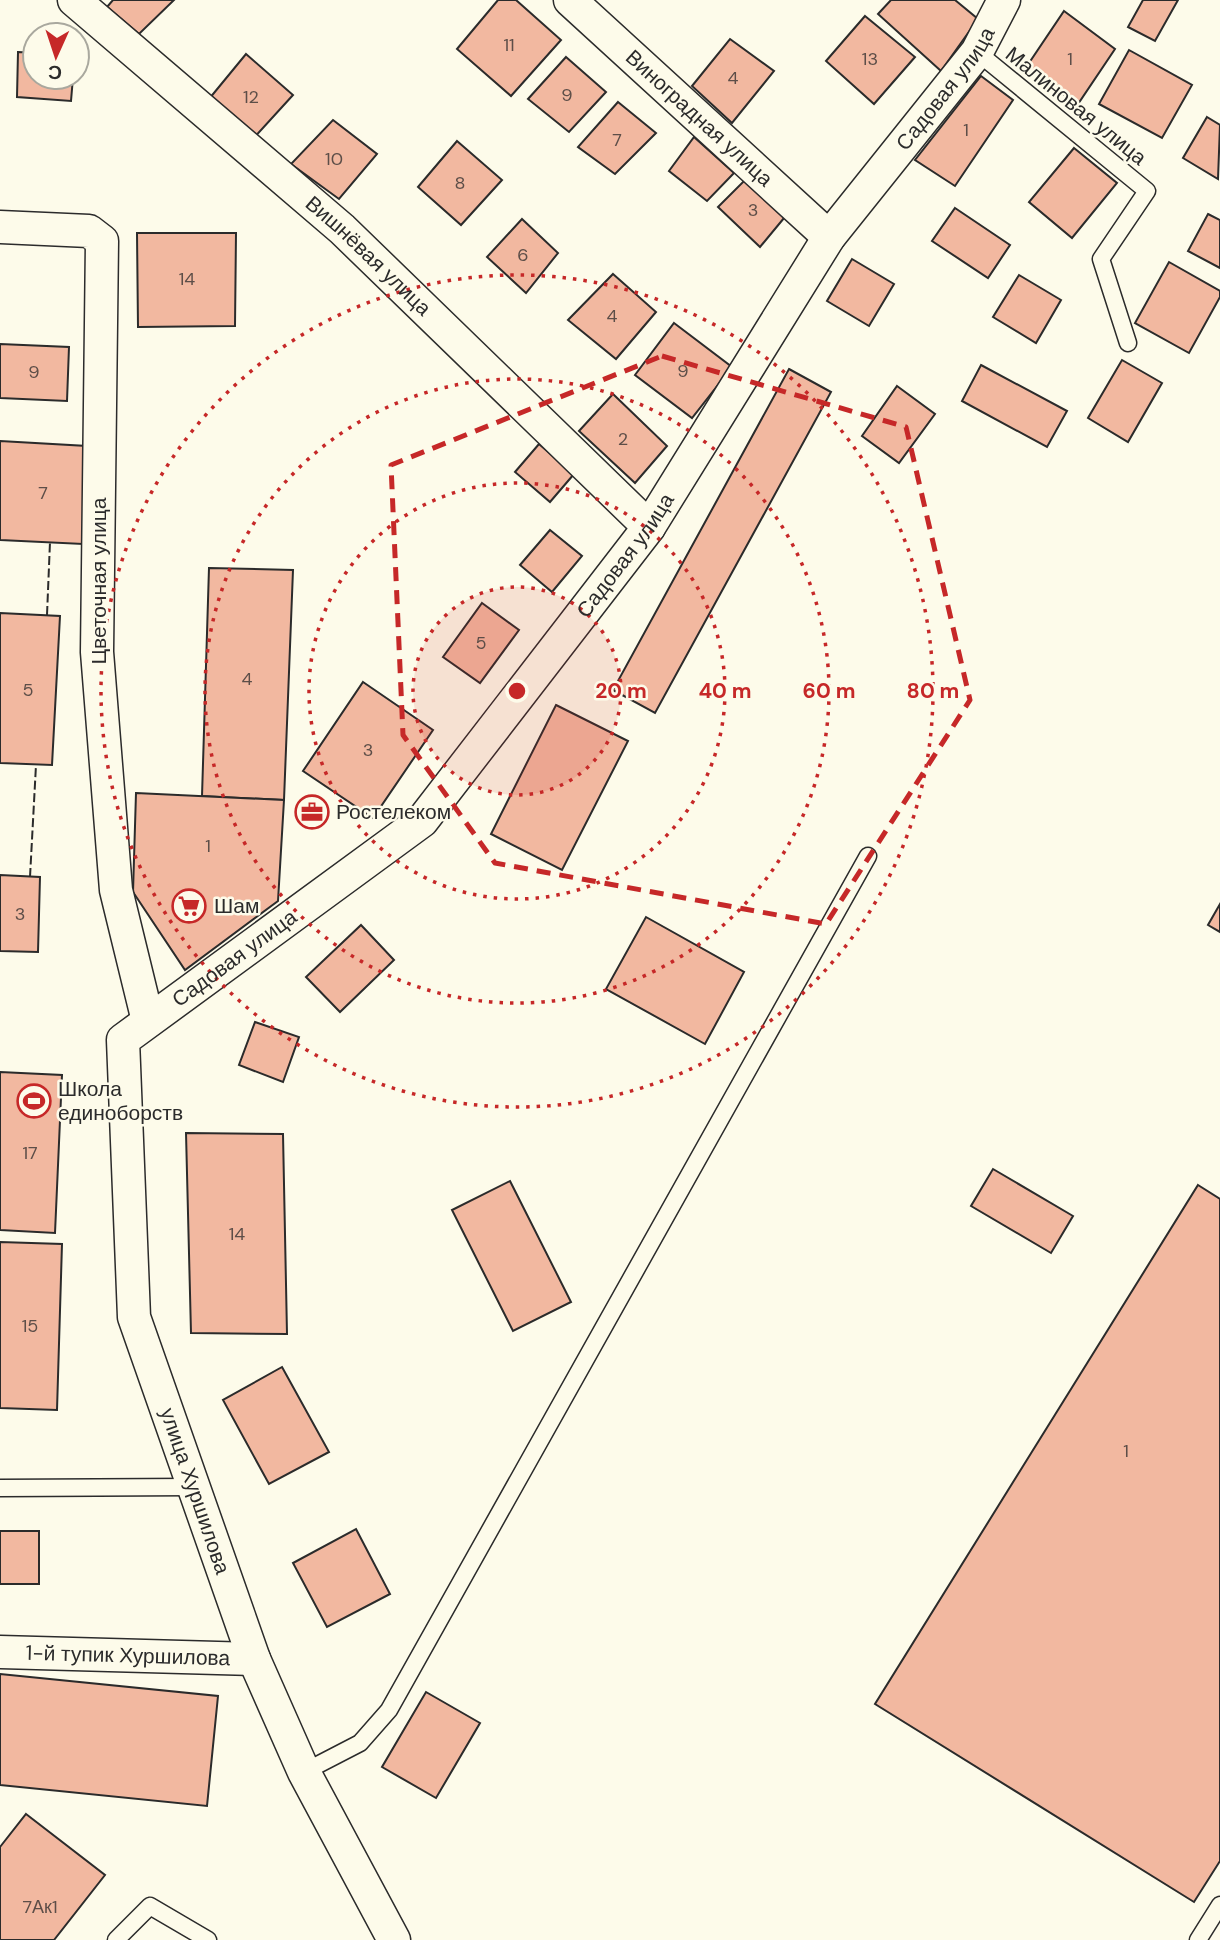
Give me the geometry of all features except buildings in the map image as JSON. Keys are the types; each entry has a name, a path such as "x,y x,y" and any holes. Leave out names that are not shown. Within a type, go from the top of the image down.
{"street":[{"name":"Вишнёвая улица","path":"74,0 342,229 649,527"},
{"name":"Виноградная улица","path":"570,0 829,237"},
{"name":"Садовая улица","path":"148,1021 422,821 649,527 829,237 977,52 1004,0"},
{"name":"Цветочная улица","path":"0,227 89,231 102,240 97,652 116,890 148,1021"},
{"name":"улица Хуршилова","path":"148,1021 123,1040 134,1317 254,1659 304,1772 394,1940"},
{"name":"1-й тупик Хуршилова","path":"0,1652 254,1659"}],"lane":[{"name":"Малиновая улица","path":"977,52 1147,191 1101,259 1128,343"},
{"path":"304,1772 360,1743 389,1710 868,856"},
{"path":"0,1488 194,1487"},
{"path":"1198,1940 1220,1905"},
{"path":"116,1940 150,1906 208,1940"}],"highlighted area":[{"path":"662,356 906,427 970,700 826,924 495,863 403,735 391,465"}],"fence":[{"path":"47,615 50,542"},
{"path":"30,877 36,765"}],"place":[{"name":"Ростелеком","path":"312,812"},
{"name":"Шам","path":"189,906"},
{"name":"Школа единоборств","path":"34,1101"}]}
